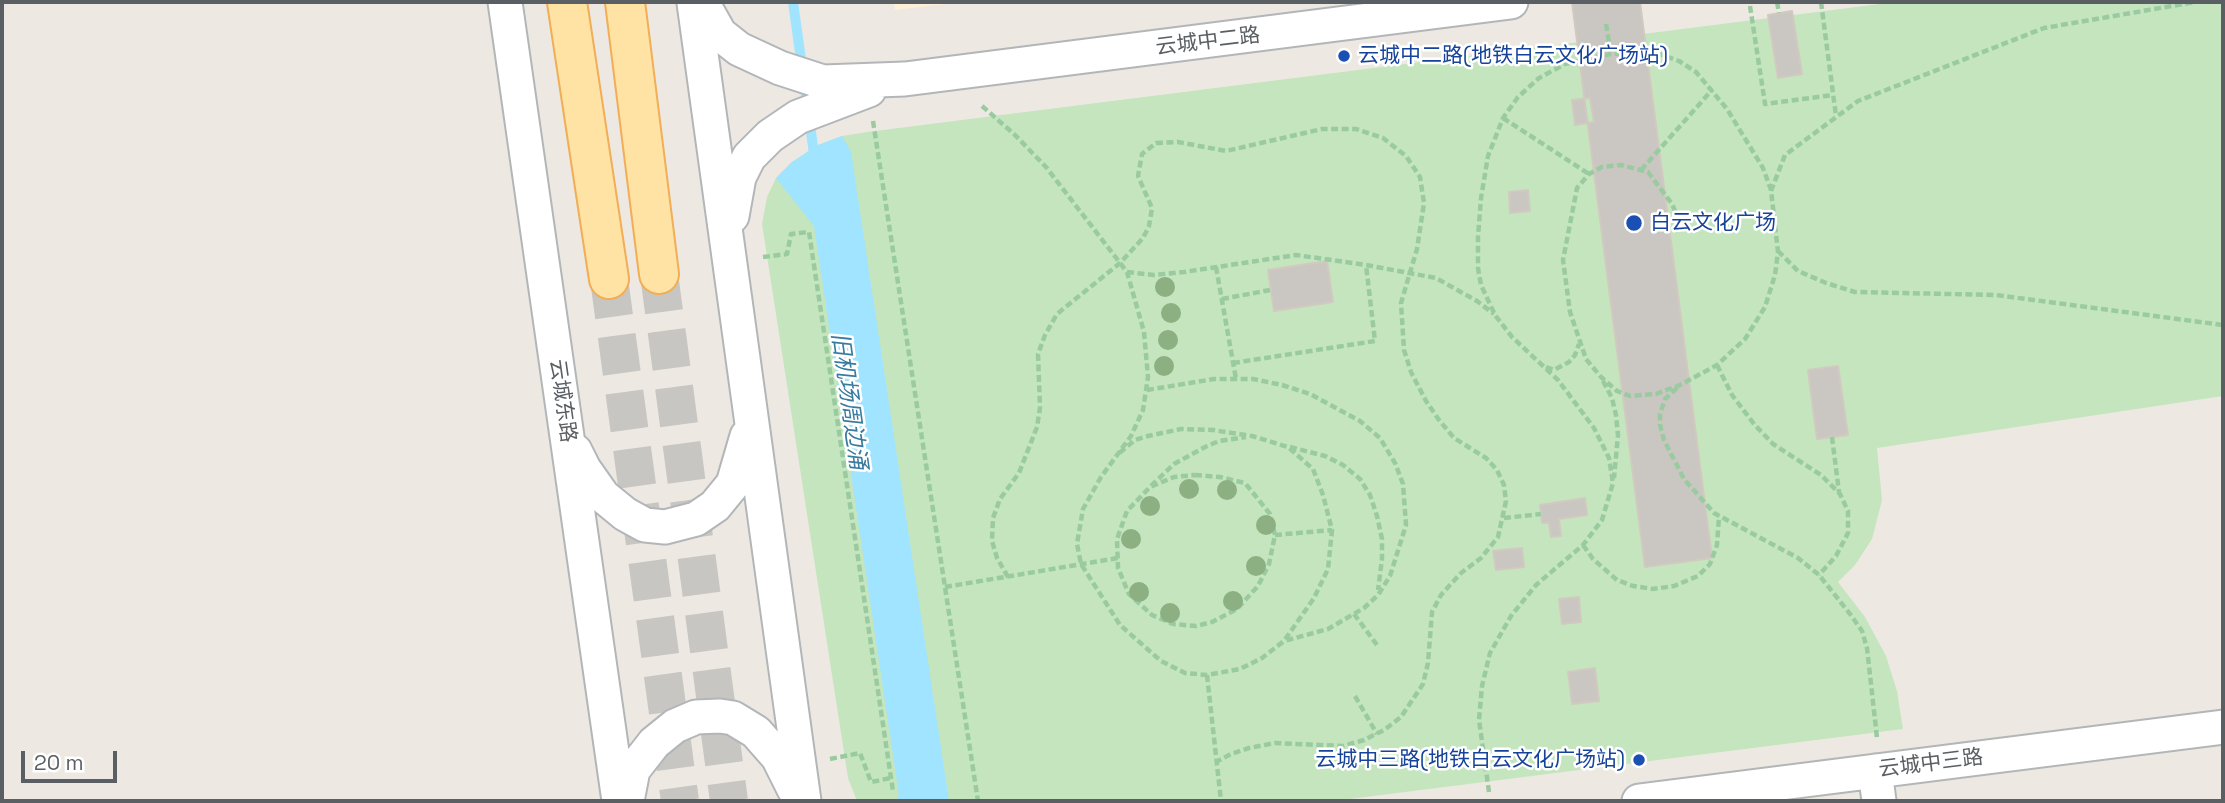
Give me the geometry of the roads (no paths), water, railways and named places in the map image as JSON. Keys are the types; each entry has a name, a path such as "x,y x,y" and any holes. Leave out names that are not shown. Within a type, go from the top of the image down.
{"main road":[{"path":"567,2 609,279"},
{"path":"625,2 659,274"}],"street":[{"name":"云城东路","path":"505,2 619,801"},
{"path":"694,2 741,253"},
{"path":"702,2 720,34 739,49 780,68 823,82 905,79"},
{"name":"云城中二路","path":"905,79 1498,3"},
{"path":"810,801 812,759 751,420 739,177 749,157 770,136 798,117 905,79"},
{"path":"567,433 584,470 603,496 625,514 645,525 665,527 696,519 715,506 733,484 751,420"},
{"path":"626,801 633,770 654,743 675,726 696,717 720,716 733,718 756,732 778,757 798,801"},
{"name":"云城中三路","path":"1639,801 2223,726"},
{"path":"804,801 812,759"}],"water":[{"path":"842,136 851,152 949,801 896,801 899,795 814,226 776,178 792,162 818,145"}],"waterway":[{"name":"旧机场周边涌","path":"793,2 815,161"}],"tunnel":[{"path":"659,274 729,801"},
{"path":"609,279 680,801"}],"place":[{"name":"云城中二路(地铁白云文化广场站)","path":"1344,56"},
{"name":"白云文化广场","path":"1634,223"},
{"name":"云城中三路(地铁白云文化广场站)","path":"1639,760"}]}
